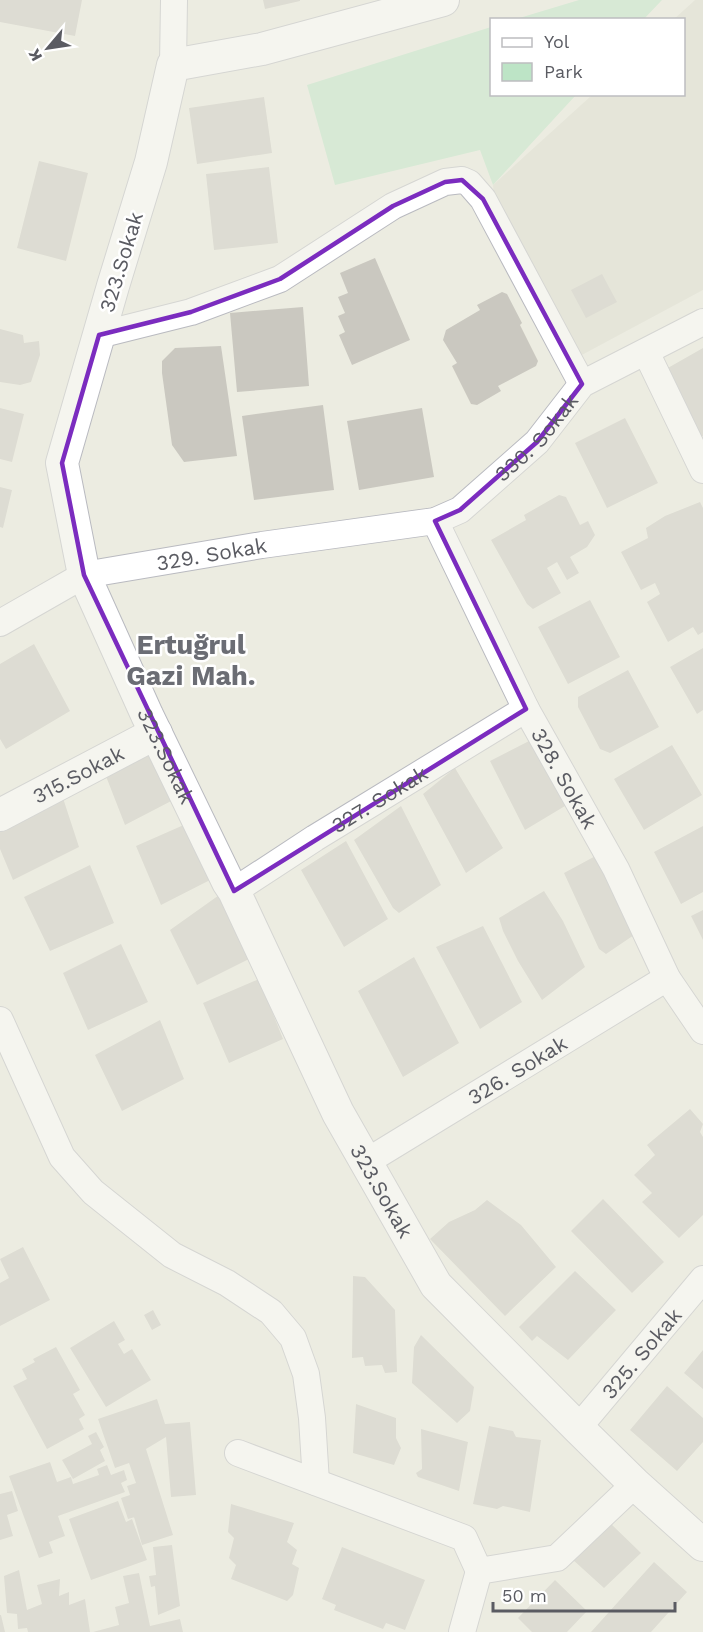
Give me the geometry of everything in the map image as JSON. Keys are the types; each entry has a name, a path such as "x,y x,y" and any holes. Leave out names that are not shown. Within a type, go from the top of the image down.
{"street":[{"path":"174,0 174,65 262,49 443,0"},
{"name":"323.Sokak","path":"174,65 151,162 62,463 84,575 156,733 234,891 338,1113 436,1285 634,1484 703,1545"},
{"path":"99,334 191,312 280,279 393,206 445,182 462,180 469,183 483,199 582,384"},
{"name":"330. Sokak","path":"435,521 460,510 537,442 582,384 703,322"},
{"path":"646,352 703,470"},
{"name":"329. Sokak","path":"0,623 84,575 262,544 435,521"},
{"name":"328. Sokak","path":"435,521 526,709 616,869 667,978 703,1031"},
{"name":"327. Sokak","path":"234,891 315,838 526,709"},
{"name":"315.Sokak","path":"0,815 156,733"},
{"name":"326. Sokak","path":"366,1162 667,978"},
{"path":"0,1020 62,1157 93,1192 172,1255 227,1283 271,1312 293,1338 306,1374 312,1418 316,1482"},
{"name":"325. Sokak","path":"578,1428 703,1279"},
{"path":"238,1453 464,1538 479,1571 462,1632"},
{"path":"479,1571 557,1558 634,1484"}],"highlighted area":[{"path":"462,180 483,199 582,384 537,442 460,510 435,521 526,709 234,891 84,575 62,463 99,335 191,312 280,279 393,206 445,182"}],"shaded area":[{"path":"695,0 703,0 703,290 580,356 495,207 493,185 591,96 685,96 685,18 675,18"}],"green space":[{"path":"579,0 662,0 645,18 519,18"},
{"path":"490,27 490,96 575,96 493,185 480,150 335,185 307,85"}],"building":[{"path":"0,0 82,0 75,36 0,22"},
{"path":"263,0 300,0 300,1 265,9"},
{"path":"264,97 272,153 197,164 189,108"},
{"path":"39,161 88,173 66,261 17,248"},
{"path":"269,167 278,243 214,250 206,174"},
{"path":"375,258 410,340 352,365 339,335 345,332 338,316 345,313 338,297 348,293 340,273"},
{"path":"602,274 617,302 586,318 571,290"},
{"path":"502,292 507,294 538,361 536,366 498,386 501,391 477,405 471,404 452,366 457,363 443,340 446,330 480,310 477,305"},
{"path":"303,307 309,386 237,392 230,313"},
{"path":"0,329 23,335 24,343 39,341 40,355 31,382 20,385 0,382"},
{"path":"221,346 237,456 184,462 172,445 162,361 175,348"},
{"path":"703,348 703,436 696,440 659,373"},
{"path":"323,405 334,490 254,500 242,416"},
{"path":"0,408 24,414 12,462 0,459"},
{"path":"422,408 434,477 359,490 347,421"},
{"path":"625,418 658,483 607,508 575,443"},
{"path":"0,487 12,490 3,528 0,527"},
{"path":"559,495 566,497 580,525 588,521 595,535 587,547 570,557 579,573 567,580 557,562 547,568 561,593 533,609 527,604 491,540 526,520 524,515"},
{"path":"700,502 703,508 703,632 698,635 693,627 668,642 647,602 660,594 655,583 641,590 621,552 648,538 646,528 665,516"},
{"path":"590,600 620,657 568,684 538,627"},
{"path":"34,644 70,711 6,749 0,739 0,664"},
{"path":"703,648 703,710 697,714 670,667"},
{"path":"628,670 659,727 610,753 600,749 578,707 578,697"},
{"path":"151,739 177,798 125,825 102,766"},
{"path":"533,739 570,803 525,830 490,761"},
{"path":"672,745 702,795 644,830 614,779"},
{"path":"455,768 503,848 466,873 423,794"},
{"path":"62,795 79,847 13,880 0,849 0,826"},
{"path":"401,806 441,885 399,913 393,908 354,840"},
{"path":"186,824 212,879 161,905 136,846"},
{"path":"703,826 703,892 681,904 654,852"},
{"path":"346,841 388,919 344,947 301,870"},
{"path":"601,853 637,933 606,954 599,949 564,873"},
{"path":"90,865 114,923 50,951 24,897"},
{"path":"544,891 563,921 585,967 542,1000 518,961 499,918"},
{"path":"222,893 251,958 197,985 170,930"},
{"path":"703,910 703,940 691,916"},
{"path":"483,926 522,1002 480,1029 436,947"},
{"path":"121,944 148,1002 88,1030 63,973"},
{"path":"414,957 459,1043 403,1077 358,991"},
{"path":"259,979 283,1039 229,1063 203,1003"},
{"path":"160,1020 184,1079 122,1111 95,1055"},
{"path":"690,1109 703,1124 700,1132 703,1137 703,1215 679,1238 642,1202 652,1193 634,1175 655,1155 647,1145"},
{"path":"603,1199 664,1262 632,1293 571,1231"},
{"path":"487,1200 521,1225 556,1267 505,1316 430,1239 449,1222 475,1210"},
{"path":"23,1247 50,1300 0,1326 0,1283 9,1278 0,1259"},
{"path":"575,1271 616,1310 568,1360 537,1336 532,1341 519,1327"},
{"path":"353,1276 365,1277 395,1310 397,1372 385,1373 382,1365 365,1366 363,1357 352,1358"},
{"path":"153,1310 161,1325 152,1330 144,1315"},
{"path":"114,1321 125,1340 118,1344 124,1354 132,1349 151,1380 106,1407 70,1348"},
{"path":"421,1335 474,1387 470,1411 457,1423 412,1383 414,1347"},
{"path":"56,1347 80,1390 73,1394 85,1415 79,1419 84,1429 47,1449 13,1386 27,1379 22,1369 35,1362 33,1359"},
{"path":"703,1350 703,1389 684,1373"},
{"path":"667,1386 703,1418 703,1442 677,1471 630,1430"},
{"path":"157,1399 165,1424 190,1422 196,1495 171,1497 166,1437 146,1449 173,1535 142,1545 134,1517 128,1519 121,1498 130,1495 127,1486 136,1483 129,1463 115,1468 98,1419"},
{"path":"356,1404 396,1418 396,1438 401,1448 394,1465 353,1453"},
{"path":"489,1426 513,1431 516,1437 541,1440 530,1512 503,1506 497,1509 473,1504"},
{"path":"421,1429 468,1442 459,1491 418,1477 416,1473 422,1469"},
{"path":"96,1432 104,1447 100,1450 105,1461 73,1479 62,1460 92,1444 88,1436"},
{"path":"50,1462 57,1482 71,1477 73,1484 99,1475 97,1469 107,1465 111,1475 124,1470 127,1480 121,1483 125,1492 58,1516 65,1536 49,1542 53,1553 39,1558 9,1476"},
{"path":"12,1491 18,1511 7,1515 13,1536 0,1540 0,1494"},
{"path":"118,1501 126,1522 132,1519 147,1560 91,1580 69,1519"},
{"path":"231,1504 294,1523 287,1542 297,1550 292,1564 299,1568 293,1595 287,1601 231,1579 236,1565 229,1558 234,1538 228,1532"},
{"path":"608,1521 641,1553 604,1588 572,1559"},
{"path":"172,1545 180,1606 158,1615 155,1586 151,1587 149,1576 156,1575 153,1547"},
{"path":"342,1547 425,1580 405,1630 386,1623 383,1629 334,1610 336,1605 322,1599"},
{"path":"654,1562 687,1592 651,1632 591,1632"},
{"path":"19,1570 27,1610 42,1604 37,1585 60,1579 59,1596 69,1592 69,1605 85,1599 90,1632 28,1632 27,1628 18,1629 17,1614 7,1613 4,1576"},
{"path":"139,1573 150,1626 180,1619 183,1632 93,1632 119,1625 115,1607 129,1603 123,1576"},
{"path":"555,1580 587,1611 567,1632 532,1632 518,1618"},
{"path":"1,1615 5,1632 0,1632"}],"district":[{"name":"Ertuğrul Gazi Mah.","path":"191,660"}]}
